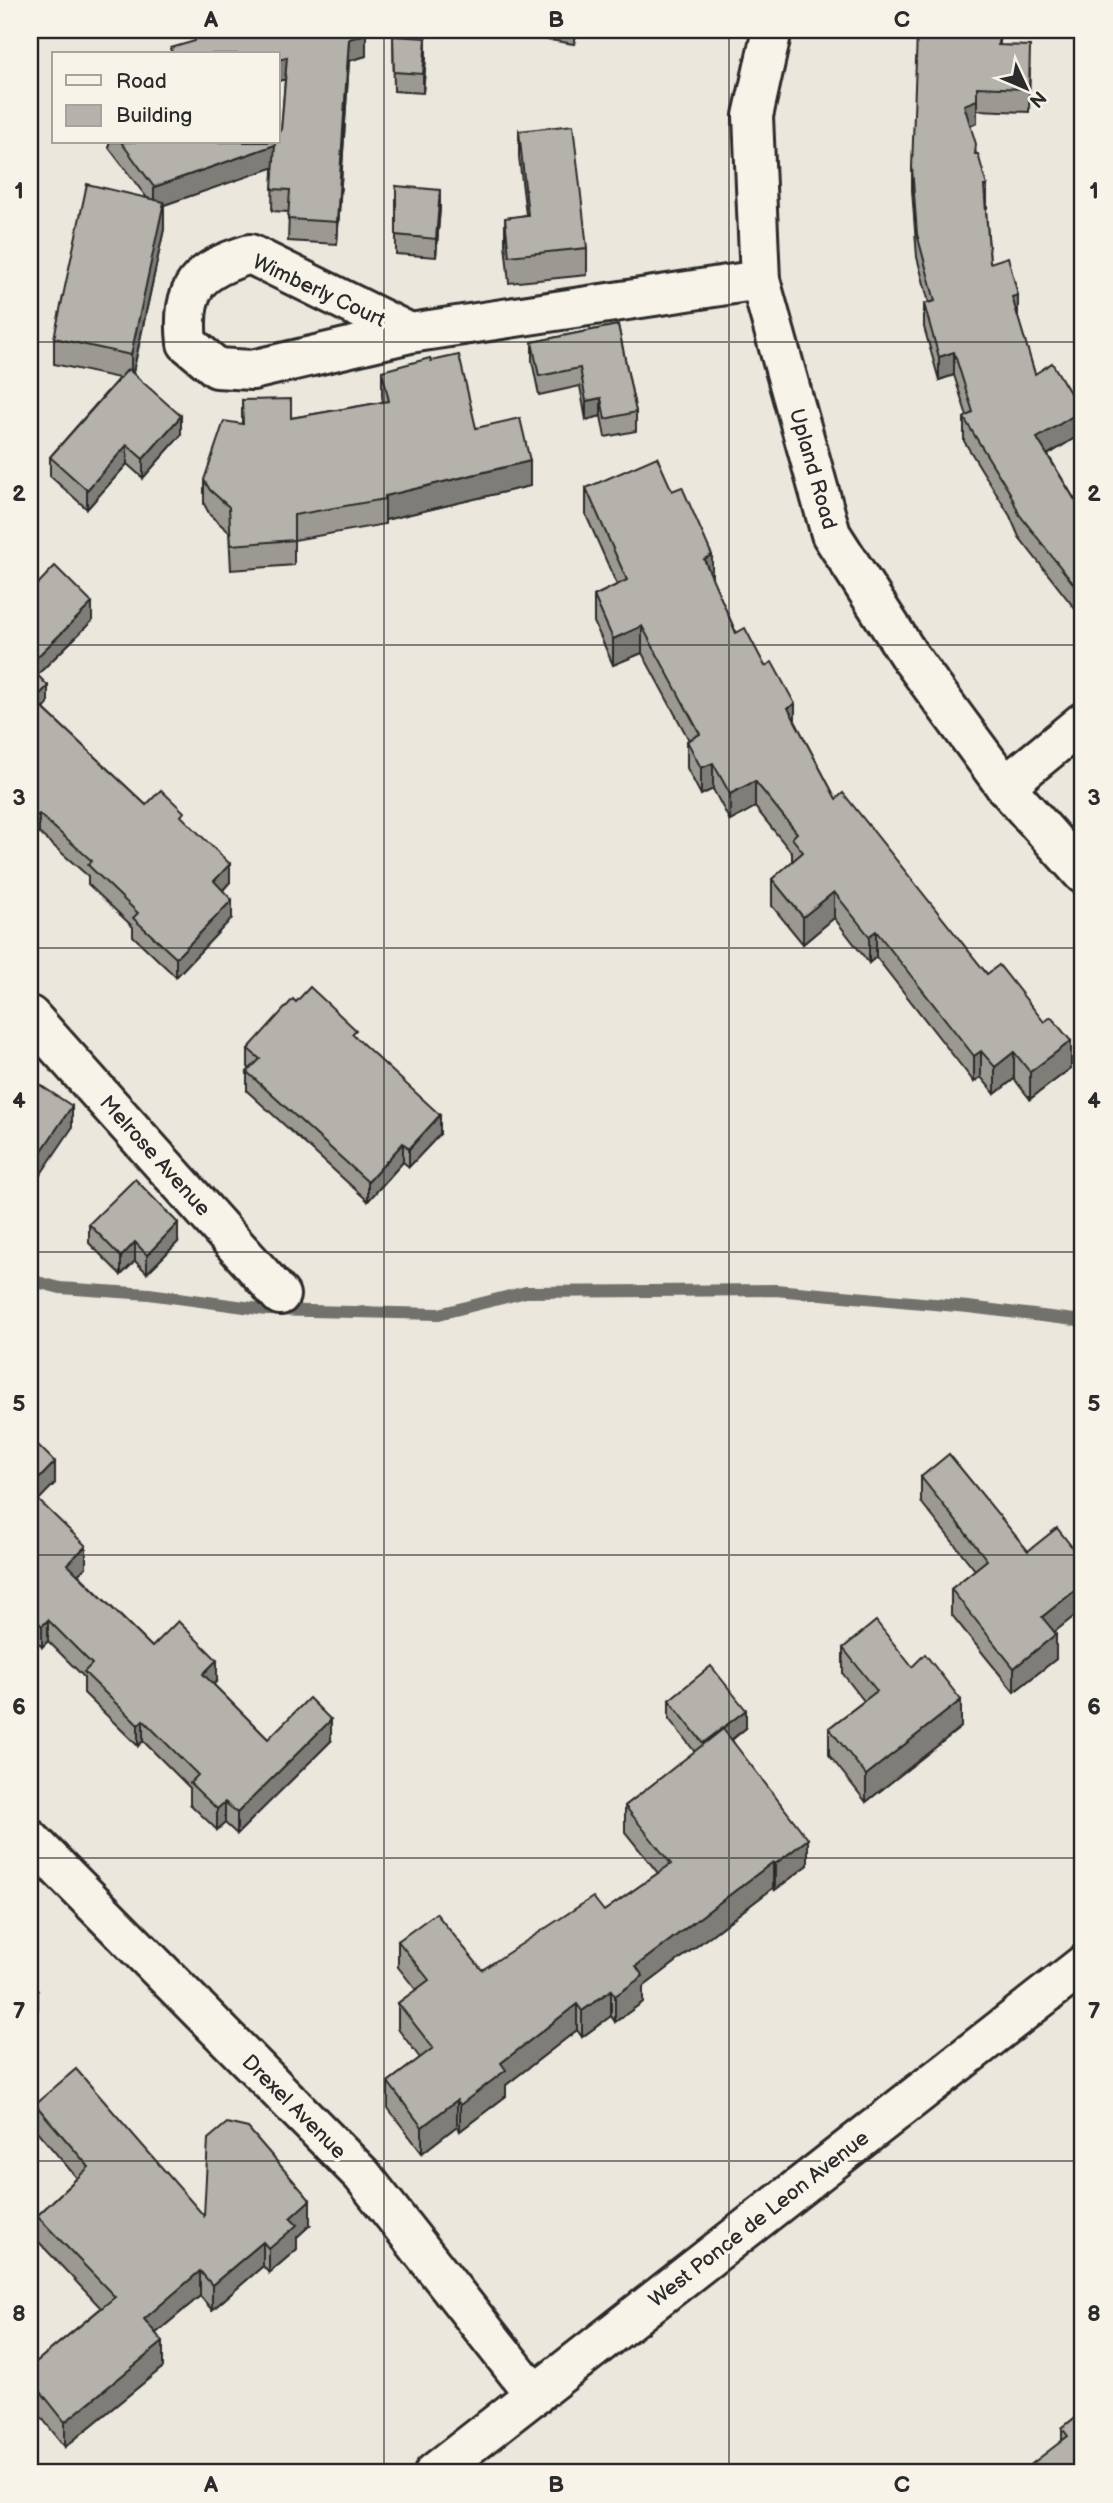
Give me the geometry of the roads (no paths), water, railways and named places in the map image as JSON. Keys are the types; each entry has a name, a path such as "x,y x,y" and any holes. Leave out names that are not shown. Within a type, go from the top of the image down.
{"street":[{"name":"Upland Road","path":"772,30 753,116 760,280 831,534 908,654 1005,786 1083,874"},
{"name":"Wimberly Court","path":"410,333 250,254 220,264 193,285 185,320 187,343 218,368 252,370 410,333 760,280"},
{"path":"1005,786 1083,722"},
{"name":"Melrose Avenue","path":"30,1016 280,1295"},
{"name":"Drexel Avenue","path":"30,1839 362,2175 535,2395"},
{"name":"West Ponce de Leon Avenue","path":"434,2473 1083,1965"}],"waterway":[{"path":"30,1280 60,1288 149,1294 267,1310 439,1314 526,1292 775,1290 968,1307 1083,1321"}]}
